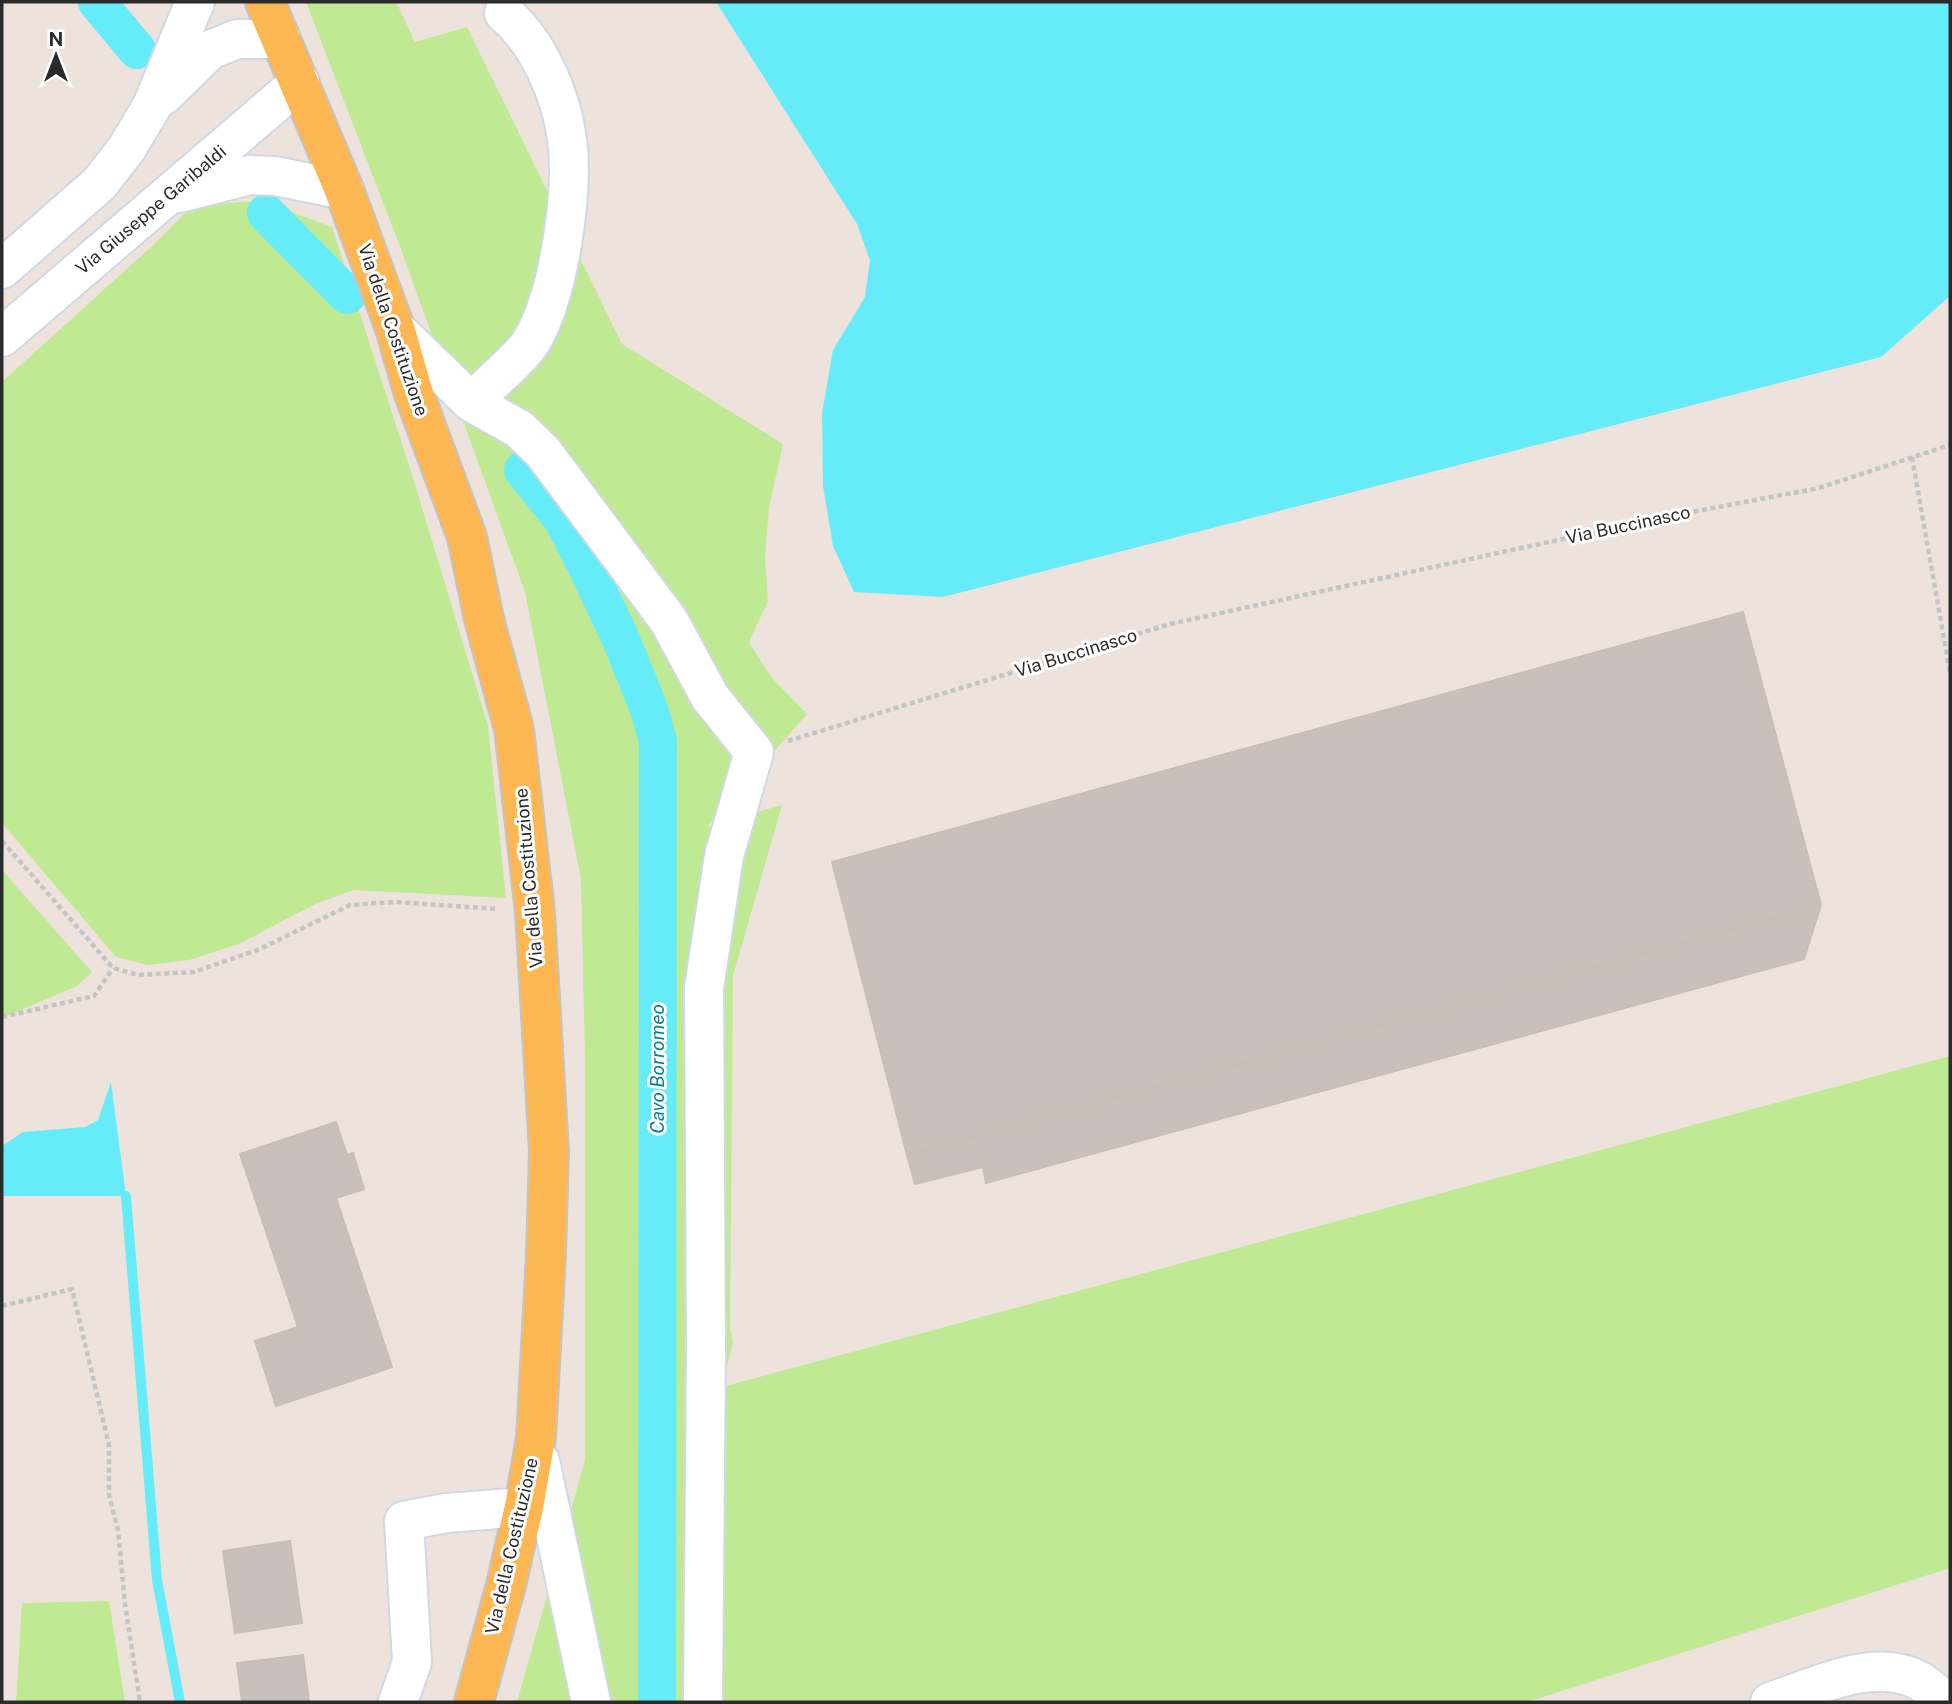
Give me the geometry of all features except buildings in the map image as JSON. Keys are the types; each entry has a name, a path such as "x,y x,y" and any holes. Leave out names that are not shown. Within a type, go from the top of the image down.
{"main road":[{"path":"265,2 300,82"},
{"name":"Via della Costituzione","path":"300,82 344,190 395,328 413,391 467,537 484,619 514,729 535,912 550,1152 536,1438 506,1585 474,1702"}],"street":[{"path":"2,269 100,183 127,148 152,106 195,2"},
{"path":"471,402 530,343 552,295 562,243 568,183 567,139 555,96 536,51 521,28 503,13"},
{"path":"152,106 210,50 237,39 281,39"},
{"name":"Via Giuseppe Garibaldi","path":"2,337 300,82"},
{"path":"166,197 226,179 250,175 275,176 344,190"},
{"path":"395,328 471,402 519,429 542,452 670,624 710,696 754,752 724,856 704,988 706,1346 703,1702"},
{"path":"536,1438 591,1702"},
{"path":"398,1702 412,1662 404,1521 444,1506 524,1507"},
{"path":"1770,1702 1865,1671 1898,1673 1921,1682 1946,1702"}],"path":[{"name":"Via Buccinasco","path":"754,752 1170,624 1647,521 1819,488 1950,444"},
{"path":"1912,457 1950,673"},
{"path":"2,841 113,968 138,975 194,972 260,949 351,905 396,902 535,912"},
{"path":"2,1017 94,996 113,968"},
{"path":"2,1306 72,1289 109,1445 109,1494 118,1531 125,1604 140,1702"}],"green space":[{"path":"306,2 396,2 415,42 467,27 622,344 783,444 769,508 765,557 768,601 749,642 772,678 807,714 707,827 782,805 733,976 730,1330 733,1342 722,1387 1950,1056 1950,1568 1527,1702 517,1702 585,1460 585,1060 581,879 525,592 399,244"},
{"path":"262,201 332,227 414,481 488,726 506,898 354,890 317,903 239,944 189,960 148,965 116,957 2,823 2,382 152,246 193,205"},
{"path":"2,870 92,972 77,986 2,1018"},
{"path":"109,1601 125,1702 16,1702 22,1603"}],"water":[{"path":"716,2 1950,2 1950,296 1881,357 943,597 854,592 833,546 823,486 822,413 833,350 865,297 870,260 857,224"},
{"path":"111,1082 126,1196 2,1196 2,1146 23,1132 85,1127 98,1120"}],"waterway":[{"name":"Cavo Borromeo","path":"97,2 137,50"},
{"name":"Cavo Borromeo","path":"266,213 347,295"},
{"name":"Cavo Borromeo","path":"523,470 563,520 589,571 622,642 649,709 658,741 657,1702"},
{"path":"126,1196 157,1580 180,1702"}]}
